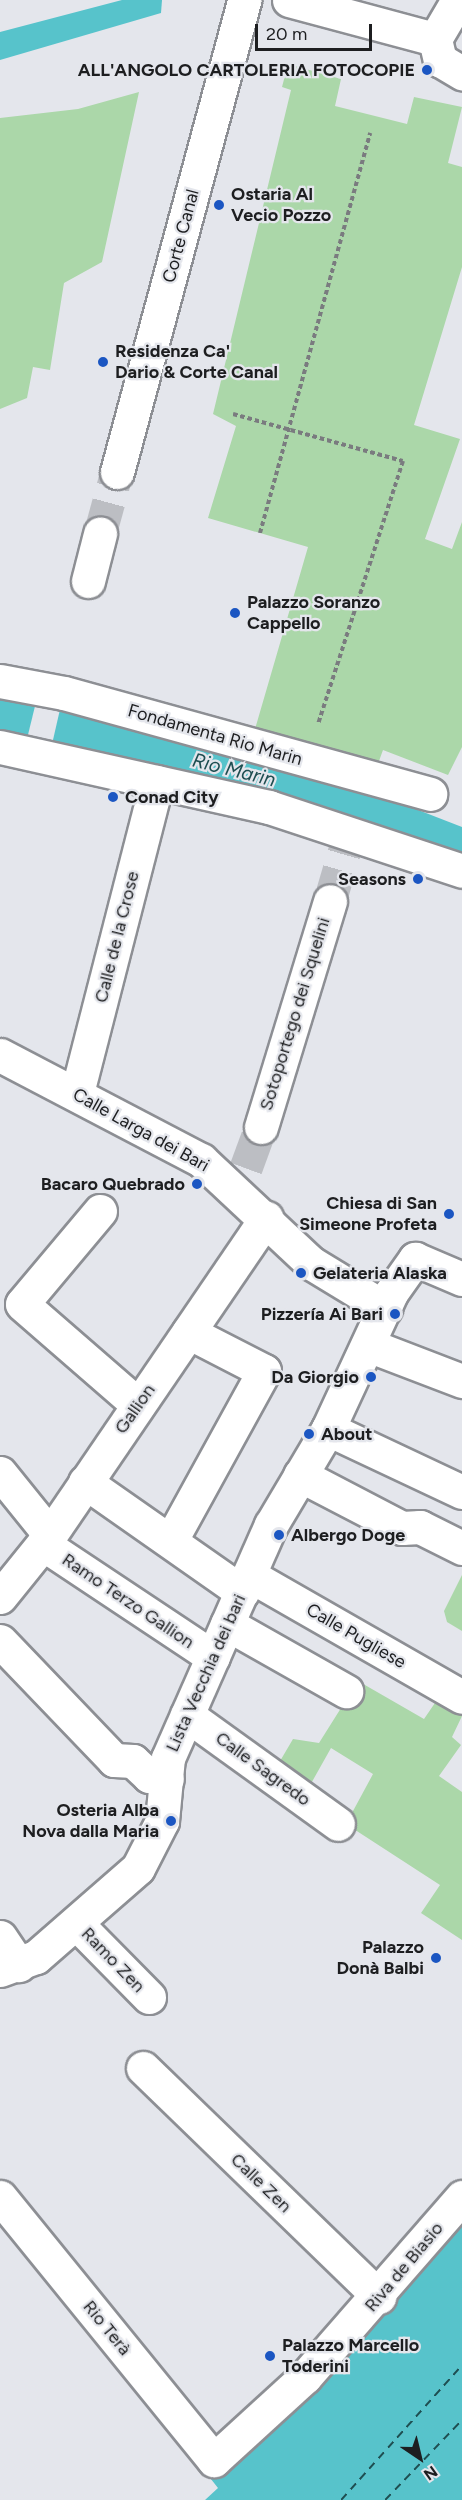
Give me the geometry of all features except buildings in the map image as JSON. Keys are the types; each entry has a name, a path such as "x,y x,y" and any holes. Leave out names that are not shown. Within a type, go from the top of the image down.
{"street":[{"name":"Corte Canal","path":"117,472 244,0"},
{"path":"458,0 435,39 440,60 462,73"},
{"path":"304,2 435,39"},
{"path":"88,581 100,534"},
{"name":"Fondamenta Rio Marin","path":"0,681 54,687 430,794"},
{"path":"0,747 269,807 349,838 462,871"},
{"name":"Calle de la Crose","path":"76,1093 157,782"},
{"name":"Sotoportego dei Squelini","path":"261,1127 330,901"},
{"name":"Calle Larga dei Bari","path":"0,1054 241,1182 266,1218 311,1263 385,1308"},
{"path":"100,1211 22,1304 138,1405"},
{"name":"Gallion","path":"0,1597 46,1540 266,1218"},
{"name":"Lista Vecchia dei bari","path":"9,1967 76,1923 138,1868 162,1821 168,1758 245,1583 300,1475 328,1429 385,1308 415,1259 462,1279"},
{"path":"171,1540 264,1371 188,1332"},
{"path":"368,1345 462,1382"},
{"path":"328,1429 462,1492"},
{"name":"Ramo Terzo Gallion","path":"0,1473 46,1540 213,1657"},
{"path":"300,1475 402,1528 420,1527 462,1548"},
{"name":"Calle Pugliese","path":"85,1482 171,1540 180,1553 245,1583 462,1697"},
{"path":"227,1624 346,1690"},
{"path":"0,1641 114,1760 133,1761 149,1776 167,1779"},
{"name":"Calle Sagredo","path":"187,1715 339,1824"},
{"name":"Ramo Zen","path":"76,1923 149,1997"},
{"path":"0,1936 9,1967"},
{"name":"Calle Zen","path":"143,2068 379,2297"},
{"name":"Rio Terà","path":"0,2197 214,2460"},
{"name":"Riva de Biasio","path":"214,2460 305,2377 379,2297 462,2197"}],"path":[{"path":"260,533 370,132"},
{"path":"233,414 403,461 315,733"}],"green space":[{"path":"288,64 341,79 335,106 407,124 414,97 462,107 448,163 462,167 462,267 414,425 460,439 425,539 452,549 462,522 462,747 448,775 383,750 379,761 253,736 308,547 208,518 236,426 213,414 291,90 282,87"},
{"path":"139,92 102,262 64,283 50,370 33,367 27,398 0,409 0,118 78,109"},
{"path":"462,1575 462,1631 447,1622 444,1611"},
{"path":"358,1681 424,1719 437,1700 462,1716 452,1737 461,1745 439,1776 462,1792 462,1940 421,1913 440,1885 346,1824 373,1774 331,1748 304,1796 273,1773 293,1739 319,1743"}],"water":[{"path":"122,0 162,0 161,13 0,60 0,32"},
{"name":"Rio Marin","path":"0,695 364,789 462,827 462,865 0,738"},
{"path":"462,2215 462,2500 205,2500 218,2488 207,2474"}],"pier":[{"path":"37,698 61,705 50,753 25,747"}],"ferry route":[{"path":"341,2500 462,2365"},
{"path":"385,2500 462,2420"}],"tunnel":[{"path":"100,534 117,472"},
{"path":"330,901 347,843"},
{"path":"246,1168 261,1127"}],"place":[{"name":"ALL'ANGOLO CARTOLERIA FOTOCOPIE","path":"427,70"},
{"name":"Ostaria Al Vecio Pozzo","path":"219,205"},
{"name":"Residenza Ca' Dario & Corte Canal","path":"103,362"},
{"name":"Palazzo Soranzo Cappello","path":"235,613"},
{"name":"Conad City","path":"113,797"},
{"name":"Seasons","path":"418,879"},
{"name":"Bacaro Quebrado","path":"197,1184"},
{"name":"Chiesa di San Simeone Profeta","path":"449,1214"},
{"name":"Gelateria Alaska","path":"301,1273"},
{"name":"Pizzería Ai Bari","path":"395,1314"},
{"name":"Da Giorgio","path":"371,1377"},
{"name":"About","path":"309,1434"},
{"name":"Albergo Doge","path":"279,1535"},
{"name":"Osteria Alba Nova dalla Maria","path":"171,1821"},
{"name":"Palazzo Donà Balbi","path":"436,1958"},
{"name":"Palazzo Marcello Toderini","path":"270,2356"}]}
